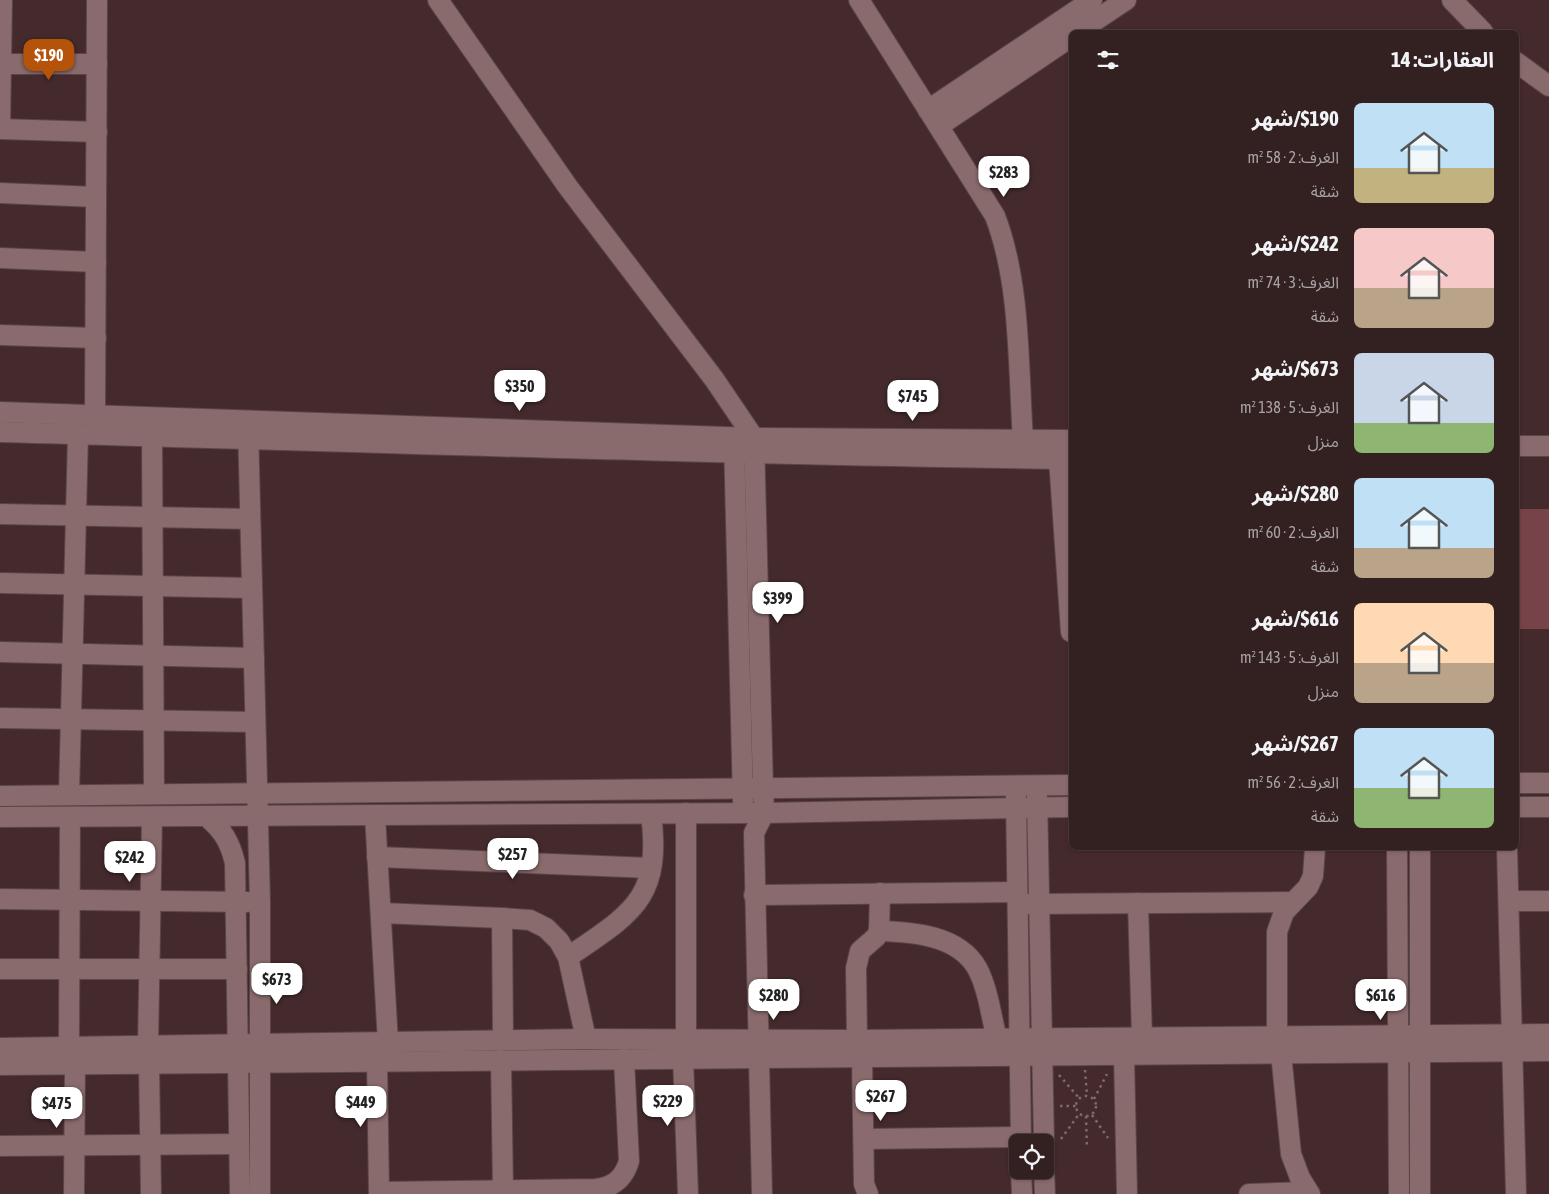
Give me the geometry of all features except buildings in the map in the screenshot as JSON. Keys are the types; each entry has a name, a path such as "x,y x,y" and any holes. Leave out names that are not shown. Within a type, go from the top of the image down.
{"street":[{"path":"2,0 0,129 97,132"},
{"path":"95,415 97,0"},
{"path":"438,0 568,188 714,379 744,441 764,788 754,813 754,895 762,1194"},
{"path":"859,0 995,216 1005,243 1012,271 1024,440"},
{"path":"1072,30 1092,0"},
{"path":"1072,30 1126,0"},
{"path":"1452,0 1480,30"},
{"path":"933,118 1069,32"},
{"path":"2,64 97,64"},
{"path":"1519,64 1549,86"},
{"path":"0,193 96,196"},
{"path":"0,258 96,262"},
{"path":"0,336 96,338"},
{"path":"0,412 95,415 248,430 744,441 1069,440"},
{"path":"0,432 152,436 248,430"},
{"path":"248,430 260,902 260,1194"},
{"path":"69,795 78,434"},
{"path":"152,436 154,794"},
{"path":"744,441 1065,459 1069,561"},
{"path":"744,441 743,789 754,813"},
{"path":"1519,446 1549,446"},
{"path":"0,514 250,519"},
{"path":"0,582 252,588"},
{"path":"0,652 254,658"},
{"path":"0,718 255,722"},
{"path":"1519,783 1549,783"},
{"path":"0,796 1069,785"},
{"path":"1016,786 1021,1134"},
{"path":"1037,786 1042,1047 1049,1134"},
{"path":"1519,807 1549,807"},
{"path":"0,817 686,814 1069,808"},
{"path":"568,957 632,910 647,886 654,841 651,814"},
{"path":"686,814 686,1038"},
{"path":"375,815 388,1043"},
{"path":"206,816 221,828 231,845 235,863 240,1194"},
{"path":"70,817 69,969 75,1145 74,1194"},
{"path":"151,1194 149,1055 152,817"},
{"path":"1309,1193 1300,1178 1291,1154 1279,1045 1276,932 1284,912 1308,887 1313,876 1315,850"},
{"path":"1397,850 1399,1194"},
{"path":"1420,850 1420,1194"},
{"path":"1508,850 1516,1194"},
{"path":"377,857 651,868"},
{"path":"754,895 880,894 1017,898 1039,904 1292,902"},
{"path":"868,1194 864,1184 857,959 860,951 876,937 879,931 880,894"},
{"path":"0,899 260,902"},
{"path":"1509,901 1549,901"},
{"path":"1138,903 1142,1037"},
{"path":"381,913 530,920 546,928 559,941 568,957 586,1039"},
{"path":"502,918 503,1190"},
{"path":"879,931 914,934 941,940 968,956 977,968 982,982 997,1039"},
{"path":"0,968 237,969"},
{"path":"1513,1043 1549,1034"},
{"path":"260,1054 388,1043 624,1059 684,1058 758,1048 1042,1047 1142,1037 1279,1045"},
{"path":"0,1065 72,1056 238,1054 377,1061 502,1050 586,1039 686,1038 758,1048"},
{"path":"860,1048 997,1039 1020,1047"},
{"path":"1042,1047 1084,1055 1121,1055 1279,1045 1513,1043 1549,1051"},
{"path":"0,1048 72,1056"},
{"path":"1121,1055 1128,1194"},
{"path":"684,1058 688,1194"},
{"path":"377,1061 379,1193 606,1188 621,1178 629,1161 624,1059"},
{"path":"864,1139 1009,1140"},
{"path":"0,1146 239,1144"},
{"path":"1022,1179 1022,1194"},
{"path":"1044,1179 1044,1194"},
{"path":"1249,1194 1309,1193"}],"path":[{"path":"1084,1055 1087,1096"},
{"path":"1094,1099 1121,1055"},
{"path":"1087,1096 1094,1099 1096,1103 1095,1111 1086,1116 1079,1114 1076,1110 1077,1102 1087,1096"},
{"path":"1054,1139 1079,1114"},
{"path":"1086,1116 1087,1148"}],"shaded area":[{"path":"1519,509 1549,509 1549,629 1519,629"}]}
